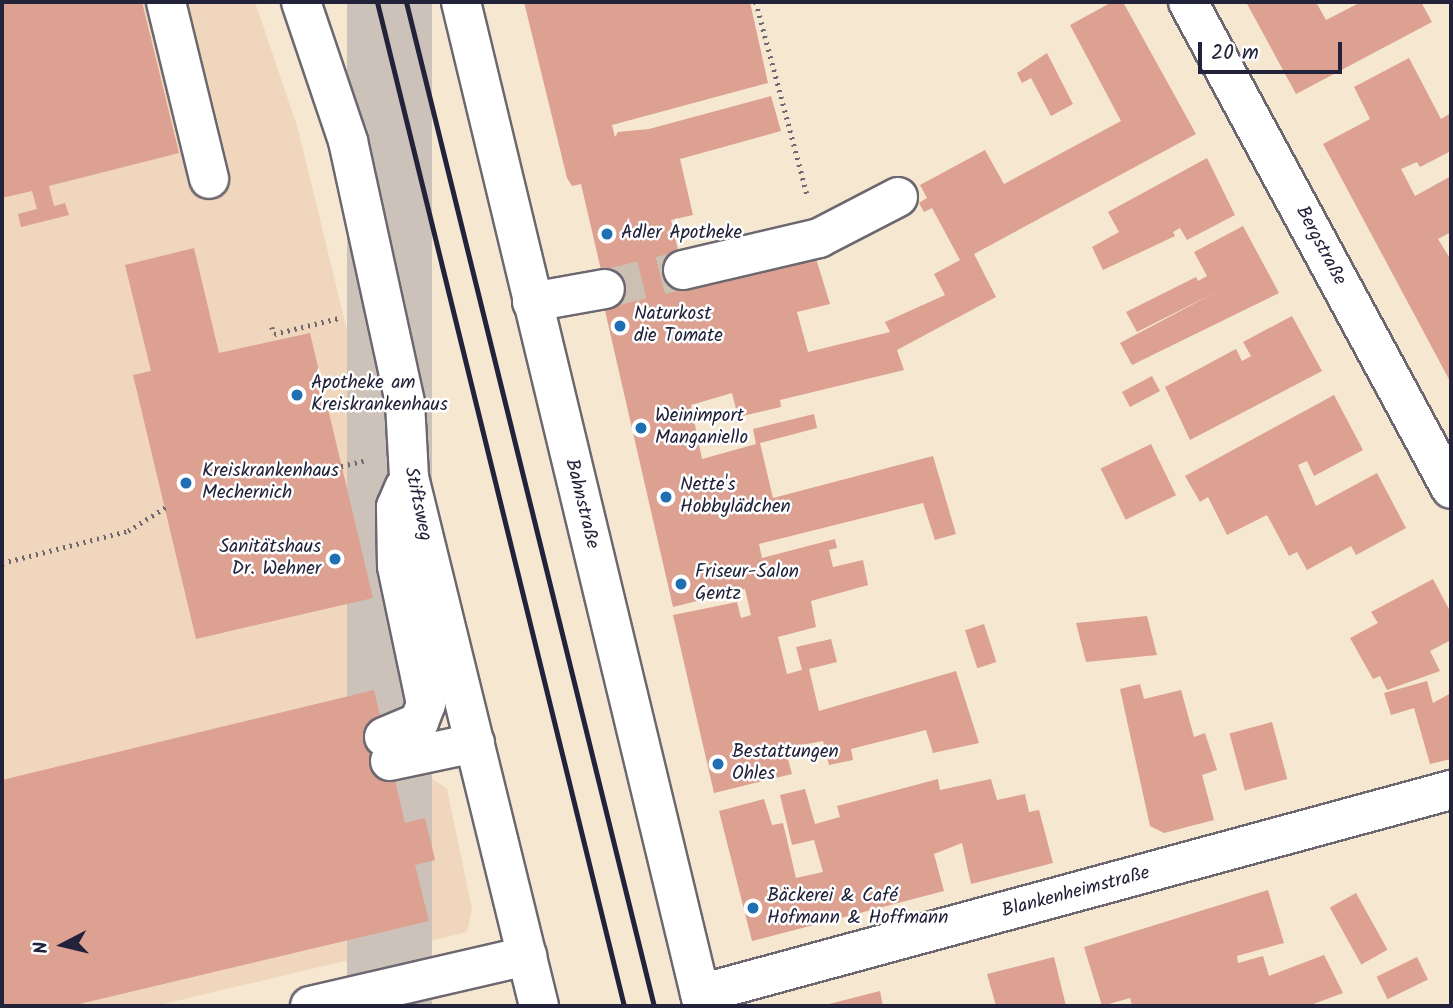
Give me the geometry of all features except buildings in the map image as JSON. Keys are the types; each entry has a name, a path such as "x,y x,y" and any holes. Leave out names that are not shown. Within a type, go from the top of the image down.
{"street":[{"path":"166,2 209,179"},
{"name":"Stiftsweg","path":"301,2 348,141 405,403 409,477 540,1006"},
{"name":"Bahnstraße","path":"461,2 702,1000"},
{"name":"Bergstraße","path":"1188,2 1451,489"},
{"path":"683,270 819,238 898,197"},
{"path":"532,302 605,289"},
{"path":"409,477 396,508 397,566 426,704 419,722 387,749 475,743"},
{"name":"Blankenheimstraße","path":"702,1000 1451,790"},
{"path":"310,1006 527,956"}],"path":[{"path":"756,2 819,238"},
{"path":"272,327 274,334 338,316 341,329"},
{"path":"341,466 371,459"},
{"path":"2,563 128,531 166,507"}],"shaded area":[{"name":"Kreiskrankenhaus Mechernich","path":"2,2 255,2 298,129 370,425 372,541 425,774 447,789 472,909 467,932 155,1006 2,1006"},
{"path":"347,2 432,2 432,1006 347,1006"}],"tunnel":[{"path":"605,289 683,270"}],"railway":[{"path":"377,2 624,1006"},
{"path":"406,2 654,1006"}],"place":[{"name":"Adler Apotheke","path":"607,234"},
{"name":"Naturkost die Tomate","path":"620,326"},
{"name":"Apotheke am Kreiskrankenhaus","path":"297,395"},
{"name":"Weinimport Manganiello","path":"641,428"},
{"name":"Kreiskrankenhaus Mechernich","path":"186,483"},
{"name":"Nette's Hobbylädchen","path":"666,497"},
{"name":"Sanitätshaus Dr. Wehner","path":"335,559"},
{"name":"Friseur-Salon Gentz","path":"681,584"},
{"name":"Bestattungen Ohles","path":"718,764"},
{"name":"Bäckerei & Café Hofmann & Hoffmann","path":"753,908"}]}
